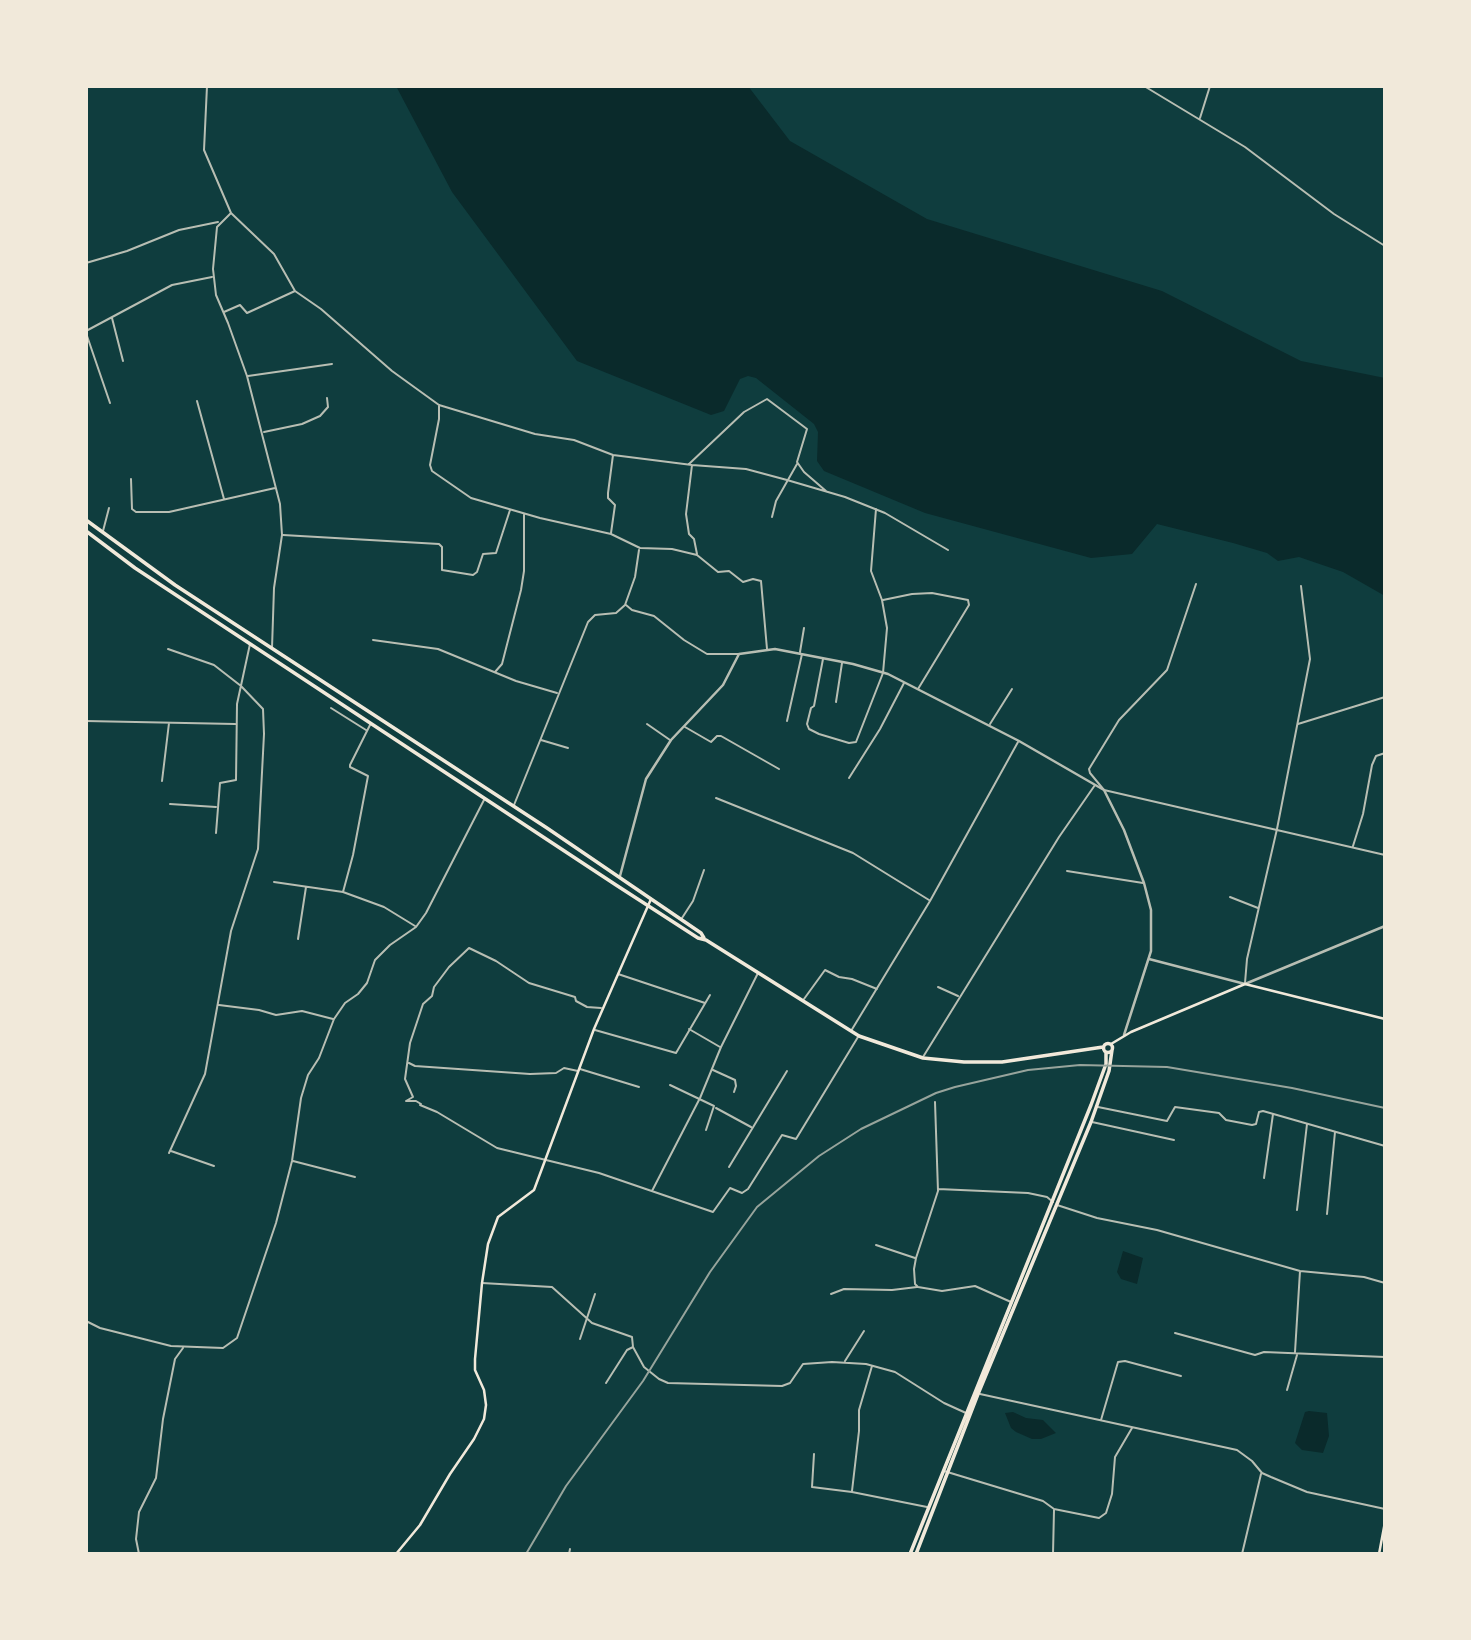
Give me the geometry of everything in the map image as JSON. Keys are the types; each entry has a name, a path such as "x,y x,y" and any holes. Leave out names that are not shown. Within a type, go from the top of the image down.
{"highway":[{"path":"86,520 272,649 652,898 701,933 706,940"},
{"path":"86,531 104,546 250,644 698,938 706,940 851,1032 923,1058 964,1062 1002,1062 1103,1047 1106,1043 1112,1047"},
{"path":"104,546 111,539"},
{"path":"229,629 234,623"},
{"path":"309,681 313,676"},
{"path":"398,740 402,734"},
{"path":"500,806 505,800"},
{"path":"998,1342 1106,1064 1103,1047"},
{"path":"1106,1052 1112,1047"},
{"path":"916,1554 963,1428 1097,1107 1111,1064 1112,1047"},
{"path":"1096,1091 1102,1093"},
{"path":"1076,1140 1083,1142"},
{"path":"1065,1169 1070,1171"},
{"path":"963,1428 977,1394"},
{"path":"910,1554 946,1472"}],"main road":[{"path":"396,1554 420,1525 484,1419 485,1397 475,1370 475,1342 488,1244 497,1218 534,1190 594,1029 652,898"},
{"path":"1112,1047 1124,1035 1245,984 1385,1019"},
{"path":"1379,1554 1385,1522"}],"street":[{"path":"207,86 204,150 231,213 268,247 295,291 321,309 392,371 439,405 535,434 574,440 613,455 746,470 787,480 876,509 948,550"},
{"path":"1144,86 1245,147 1334,214 1385,246"},
{"path":"1199,120 1210,86"},
{"path":"231,213 220,222 216,233 214,277 216,295 247,376 280,504 282,535 274,589 272,649"},
{"path":"86,264 179,230 203,223 220,222"},
{"path":"110,403 86,332 172,285 214,277"},
{"path":"223,312 240,305 247,313 295,291"},
{"path":"111,317 123,361"},
{"path":"247,376 332,364"},
{"path":"263,432 302,424 320,416 328,407 327,398"},
{"path":"697,555 694,539 689,534 686,514 690,465 744,412 767,399 807,429 797,463 776,501 772,517"},
{"path":"197,401 224,500"},
{"path":"439,405 430,465 432,471 471,498 524,514 611,534 640,548 672,549 697,555 718,572 729,571 743,582 753,579 761,581 768,650"},
{"path":"611,534 615,505 608,498 608,494 613,455"},
{"path":"797,463 828,492"},
{"path":"131,479 132,509 136,512 169,512 276,488"},
{"path":"103,533 109,508"},
{"path":"823,658 814,706 807,724 809,729 819,734 849,743 856,742 883,673 887,628 871,570 876,509"},
{"path":"282,535 439,544 442,547 442,569 473,575 484,554 496,553 510,510"},
{"path":"495,673 502,664 521,590 524,571 524,514"},
{"path":"513,806 522,790 558,693 591,618 600,614 616,613 625,604 635,577 640,548"},
{"path":"1124,1035 1149,959 1151,910 1124,830 1104,790 1089,769 1119,720 1167,670 1196,584"},
{"path":"1245,984 1247,959 1277,829 1310,659 1301,586"},
{"path":"881,599 932,593 968,600 970,605 918,689"},
{"path":"625,604 632,610 654,616 707,654 739,654 775,649 883,673 989,725 1104,790 1385,855"},
{"path":"787,721 804,628"},
{"path":"373,640 438,649 495,673 558,693"},
{"path":"216,834 220,783 236,780 236,724 250,644"},
{"path":"168,649 214,665 241,686 264,713 260,838 231,932 205,1074 169,1152 214,1166"},
{"path":"620,878 646,779 671,740 723,685 739,654"},
{"path":"836,702 842,662"},
{"path":"849,778 905,682"},
{"path":"989,725 1012,689"},
{"path":"1297,724 1385,697"},
{"path":"331,708 366,730"},
{"path":"86,721 236,724"},
{"path":"162,781 170,722"},
{"path":"343,892 368,776 350,765 372,722"},
{"path":"648,724 671,740"},
{"path":"684,727 712,743 717,736 721,736 779,769"},
{"path":"540,740 568,748"},
{"path":"851,1032 930,901 1019,741"},
{"path":"1353,847 1363,814 1372,765 1376,756 1385,753"},
{"path":"923,1058 1074,813 1088,798 1095,785"},
{"path":"86,1321 100,1328 171,1346 223,1348 237,1338 276,1223 292,1161 301,1098 308,1075 319,1058 334,1019 345,1003 367,983 375,960 416,927 426,913 486,797"},
{"path":"716,798 853,853 930,901"},
{"path":"170,804 217,807"},
{"path":"681,919 693,901 704,870"},
{"path":"1067,871 1144,883"},
{"path":"274,882 343,892 384,907 416,927"},
{"path":"298,939 306,886"},
{"path":"1230,897 1259,908"},
{"path":"1149,959 1245,984 1385,926"},
{"path":"603,1008 587,1007 576,1001 575,997 529,983 496,961 469,948 449,967 434,987 432,996 423,1003 410,1043 405,1079 413,1097 406,1101 416,1101 497,1148 599,1173 709,1212 716,1209 730,1188 741,1194 745,1192 782,1135 796,1139 859,1036"},
{"path":"802,1002 825,970 878,989"},
{"path":"652,1192 700,1098 721,1047 758,973"},
{"path":"617,974 705,1003"},
{"path":"938,987 959,997"},
{"path":"594,1029 676,1053 710,995"},
{"path":"217,1004 276,1015 302,1011 334,1019"},
{"path":"690,1029 721,1047"},
{"path":"408,1062 415,1066 530,1074 556,1073 564,1068 639,1087"},
{"path":"712,1070 735,1080 734,1092"},
{"path":"729,1167 787,1071"},
{"path":"670,1085 700,1098 752,1127"},
{"path":"918,1287 914,1279 916,1258 938,1189 935,1102"},
{"path":"706,1130 715,1110 714,1106"},
{"path":"1097,1107 1167,1121 1175,1107 1219,1113 1227,1120 1252,1125 1256,1124 1259,1112 1385,1146"},
{"path":"1265,1178 1273,1114"},
{"path":"1091,1122 1174,1140"},
{"path":"1297,1210 1307,1124"},
{"path":"1327,1214 1335,1131"},
{"path":"292,1161 355,1177"},
{"path":"938,1189 1028,1193 1047,1197 1056,1205 1097,1218 1194,1240 1300,1271 1364,1277 1385,1283"},
{"path":"876,1245 916,1258"},
{"path":"1287,1390 1296,1354 1300,1271"},
{"path":"481,1283 552,1287 571,1301 592,1323 632,1337 633,1347 645,1367 659,1380 668,1383 782,1386 790,1383 803,1364 844,1362 895,1372 967,1414"},
{"path":"831,1294 844,1289 892,1290 918,1287 942,1291 975,1286 1012,1302"},
{"path":"580,1339 595,1294"},
{"path":"844,1362 864,1331"},
{"path":"1175,1333 1255,1355 1264,1352 1385,1357"},
{"path":"139,1554 136,1539 139,1512 156,1478 163,1419 175,1359 183,1347"},
{"path":"607,1383 627,1350 633,1347"},
{"path":"1101,1421 1118,1362 1125,1361 1181,1377"},
{"path":"852,1492 859,1410 872,1366"},
{"path":"977,1394 1237,1450 1262,1473 1307,1492 1385,1509"},
{"path":"946,1472 1043,1501 1054,1509 1095,1518 1106,1513 1112,1494 1115,1457 1132,1427"},
{"path":"814,1454 812,1487 929,1507"},
{"path":"1242,1554 1262,1473"},
{"path":"1053,1554 1054,1509"},
{"path":"569,1549 569,1554"}],"water":[{"path":"396,86 748,86 790,141 927,219 1162,291 1301,361 1385,378 1385,596 1343,572 1299,557 1278,561 1267,553 1157,524 1132,554 1091,558 925,513 824,471 817,461 818,432 814,424 756,378 748,376 740,379 724,411 711,415 577,361 452,192"},
{"path":"1123,1251 1143,1258 1137,1284 1121,1279 1117,1272"},
{"path":"1013,1412 1026,1418 1043,1420 1056,1433 1041,1439 1032,1439 1016,1432 1011,1428 1005,1413"},
{"path":"1305,1412 1327,1413 1329,1436 1323,1453 1302,1450 1295,1443"}],"railway":[{"path":"526,1554 566,1486 643,1381 710,1272 757,1207 819,1156 861,1129 936,1093 955,1087 1028,1070 1080,1065 1167,1067 1292,1088 1385,1108"}]}
